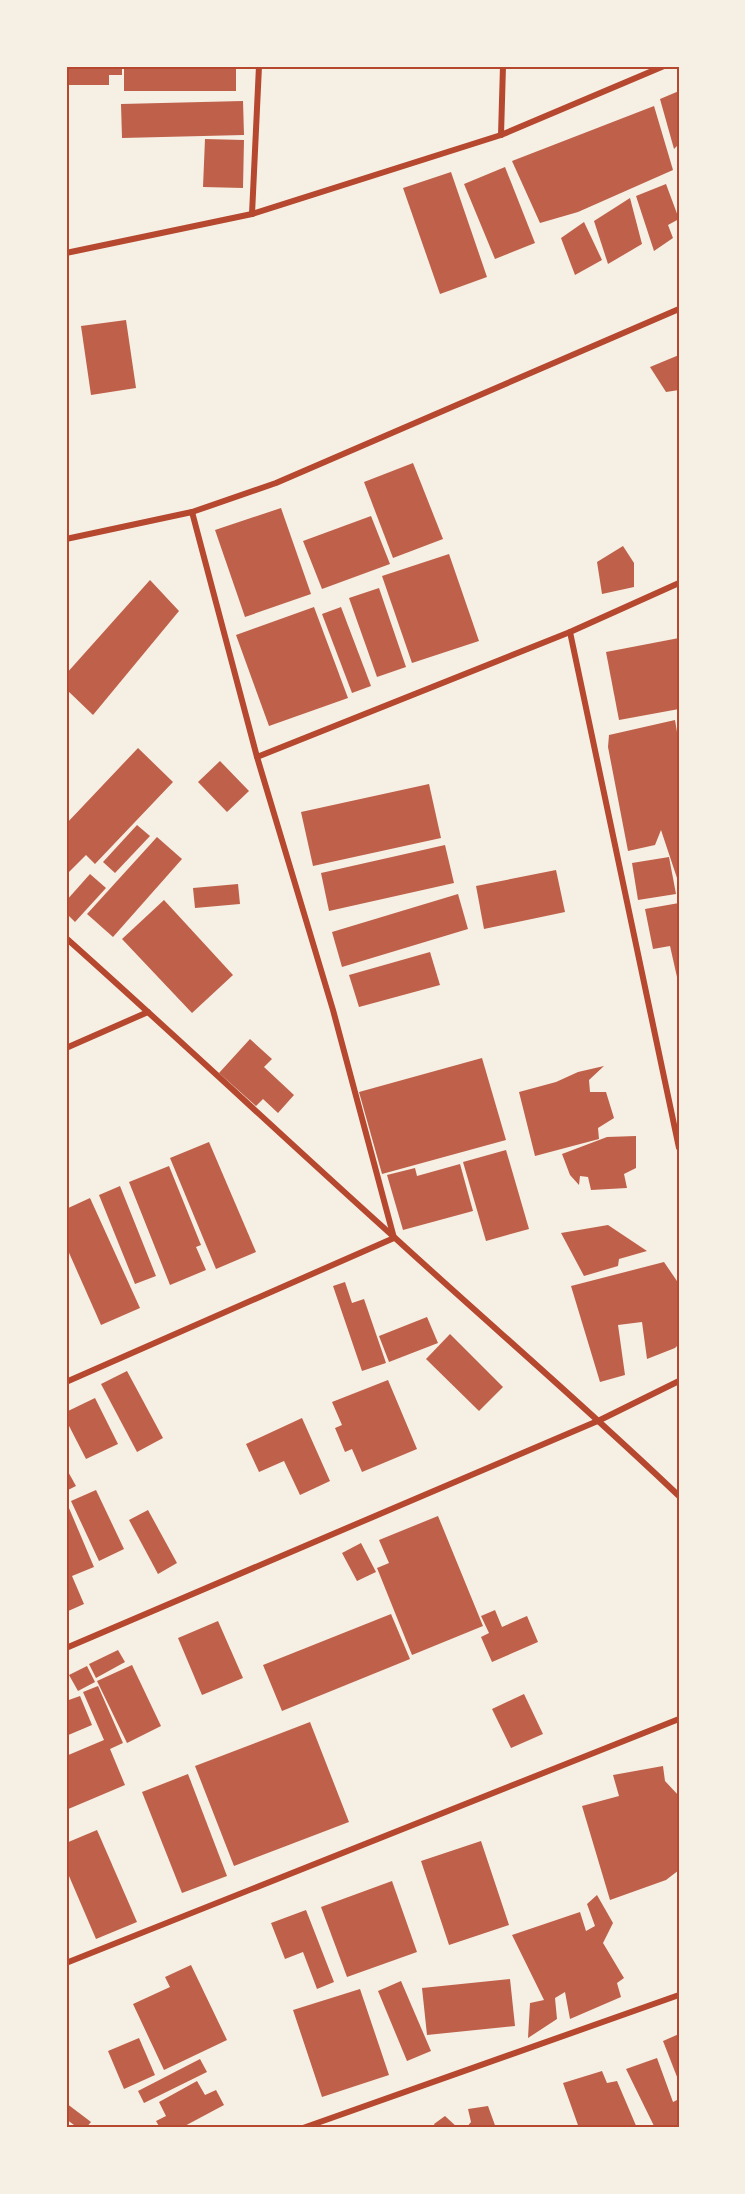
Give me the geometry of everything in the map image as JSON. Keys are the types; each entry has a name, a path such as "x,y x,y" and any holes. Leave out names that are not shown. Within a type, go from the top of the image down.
{"street":[{"path":"252,214 259,66"},
{"path":"501,135 503,66"},
{"path":"66,253 252,214 501,135 664,66"},
{"path":"66,538 192,512 276,483 679,309"},
{"path":"192,512 257,758 333,1010 394,1238"},
{"path":"257,758 570,632 679,583"},
{"path":"570,632 679,1148"},
{"path":"66,938 394,1238 600,1420 679,1496"},
{"path":"66,1048 148,1011"},
{"path":"66,1382 394,1238"},
{"path":"66,1648 600,1420 679,1381"},
{"path":"66,1963 679,1719"},
{"path":"303,2128 679,1995"}],"building":[{"path":"66,66 122,66 122,75 109,75 109,85 66,85"},
{"path":"132,66 236,68 236,91 124,91 124,69 132,69"},
{"path":"679,91 679,144 674,149 660,99"},
{"path":"243,101 244,135 122,138 121,104"},
{"path":"654,106 673,170 578,212 540,223 512,161"},
{"path":"205,139 244,140 243,188 203,187"},
{"path":"505,167 535,243 495,259 464,184"},
{"path":"451,172 487,277 440,294 403,188"},
{"path":"666,184 679,219 668,225 673,238 654,251 636,196"},
{"path":"630,198 642,244 608,264 594,221"},
{"path":"584,222 602,260 575,275 561,238"},
{"path":"126,320 136,388 91,395 81,326"},
{"path":"679,355 679,390 666,392 650,367"},
{"path":"413,463 443,539 393,558 364,482"},
{"path":"281,508 311,594 245,617 215,530"},
{"path":"371,516 390,564 322,589 303,541"},
{"path":"623,546 634,563 634,587 602,594 597,562"},
{"path":"449,554 479,641 412,663 382,576"},
{"path":"150,580 179,611 93,715 66,689 66,674"},
{"path":"379,588 406,667 377,677 349,598"},
{"path":"314,607 348,698 269,726 236,635"},
{"path":"341,607 371,686 352,693 322,614"},
{"path":"679,638 679,709 619,720 606,652"},
{"path":"675,720 679,744 679,884 661,830 655,845 628,851 608,747 609,735"},
{"path":"138,748 173,782 95,864 86,855 66,875 66,824"},
{"path":"220,761 249,791 227,812 198,782"},
{"path":"429,784 441,838 313,866 301,812"},
{"path":"137,825 150,836 115,873 103,862"},
{"path":"157,837 182,859 113,937 87,914"},
{"path":"445,845 454,883 329,911 321,873"},
{"path":"669,857 676,894 638,900 632,863"},
{"path":"556,870 565,912 484,929 476,886"},
{"path":"90,874 106,888 75,922 66,913 66,901"},
{"path":"238,884 240,904 195,908 193,888"},
{"path":"458,894 468,929 342,967 332,932"},
{"path":"164,900 233,975 192,1013 122,939"},
{"path":"679,903 679,977 677,977 670,946 653,949 645,909"},
{"path":"430,952 440,985 359,1007 349,975"},
{"path":"250,1039 272,1059 264,1067 294,1095 278,1113 263,1099 256,1106 219,1073"},
{"path":"482,1058 506,1140 382,1174 359,1092"},
{"path":"604,1066 589,1080 590,1092 606,1092 614,1118 598,1128 599,1139 535,1156 519,1092 556,1082 578,1072"},
{"path":"636,1136 636,1168 624,1174 627,1188 591,1190 588,1177 580,1176 579,1185 570,1175 562,1154 607,1137"},
{"path":"209,1142 256,1252 216,1269 170,1158"},
{"path":"506,1150 529,1229 486,1241 463,1162"},
{"path":"460,1164 473,1211 403,1230 387,1175 415,1168 417,1176"},
{"path":"169,1166 201,1245 196,1247 206,1270 170,1285 129,1182"},
{"path":"120,1186 156,1276 135,1284 99,1195"},
{"path":"90,1198 140,1308 101,1325 66,1246 66,1209"},
{"path":"608,1225 647,1251 619,1259 618,1266 584,1276 561,1233"},
{"path":"664,1262 679,1284 679,1344 675,1348 647,1359 642,1322 618,1325 625,1375 600,1382 571,1286"},
{"path":"345,1282 352,1303 364,1299 386,1363 362,1371 333,1286"},
{"path":"427,1317 438,1343 389,1362 379,1336"},
{"path":"450,1334 503,1387 479,1411 426,1359"},
{"path":"127,1371 163,1438 137,1452 101,1384"},
{"path":"388,1380 417,1449 362,1472 352,1449 345,1452 335,1428 342,1425 332,1402"},
{"path":"95,1398 118,1444 86,1459 66,1420 66,1412"},
{"path":"302,1418 330,1481 300,1495 284,1461 259,1472 246,1444"},
{"path":"66,1468 76,1486 66,1491"},
{"path":"96,1490 124,1549 99,1561 71,1501"},
{"path":"66,1501 94,1567 72,1576 84,1604 66,1612"},
{"path":"148,1510 177,1563 158,1574 129,1520"},
{"path":"438,1516 483,1626 412,1655 377,1568 389,1563 379,1540"},
{"path":"361,1543 376,1572 357,1581 342,1553"},
{"path":"495,1610 502,1627 527,1616 538,1642 492,1662 481,1637 489,1633 481,1616"},
{"path":"391,1614 410,1659 282,1711 263,1665"},
{"path":"218,1621 243,1678 202,1695 178,1638"},
{"path":"118,1650 125,1662 96,1678 89,1664"},
{"path":"132,1665 161,1726 127,1743 97,1681"},
{"path":"87,1666 95,1682 78,1691 69,1675"},
{"path":"98,1686 123,1743 110,1749 125,1785 66,1810 66,1756 104,1740 83,1692"},
{"path":"524,1694 543,1734 511,1748 492,1709"},
{"path":"80,1696 92,1725 66,1736 66,1701"},
{"path":"310,1722 349,1822 234,1866 195,1766"},
{"path":"663,1766 665,1781 679,1796 679,1870 666,1880 610,1900 582,1806 619,1796 613,1775"},
{"path":"188,1774 227,1876 182,1893 142,1792"},
{"path":"97,1830 137,1922 96,1939 66,1869 66,1843"},
{"path":"481,1841 509,1925 449,1945 421,1861"},
{"path":"392,1881 417,1952 347,1977 321,1907"},
{"path":"597,1895 613,1923 603,1943 624,1978 617,1983 621,1997 570,2019 565,1992 555,1998 557,2019 528,2038 530,2003 544,2000 512,1935 580,1912 586,1931 595,1926 587,1904"},
{"path":"306,1910 334,1982 317,1989 303,1952 285,1959 271,1923"},
{"path":"191,1965 227,2040 164,2070 133,2004 170,1987 165,1977"},
{"path":"510,1979 515,2026 427,2035 422,1988"},
{"path":"401,1981 431,2051 407,2061 378,1991"},
{"path":"360,1989 389,2075 322,2097 293,2010"},
{"path":"679,2034 679,2082 663,2041"},
{"path":"139,2038 155,2075 124,2089 108,2051"},
{"path":"657,2058 673,2102 679,2099 679,2128 655,2128 626,2069"},
{"path":"200,2059 207,2072 144,2103 138,2091"},
{"path":"602,2071 607,2083 617,2081 637,2128 579,2128 563,2083"},
{"path":"197,2081 205,2095 216,2090 224,2105 181,2128 160,2128 156,2121 166,2116 159,2102"},
{"path":"66,2103 91,2122 86,2128 78,2128 66,2119"},
{"path":"488,2106 496,2128 466,2128 471,2122 468,2109"},
{"path":"445,2116 458,2128 436,2128 434,2124"}]}
